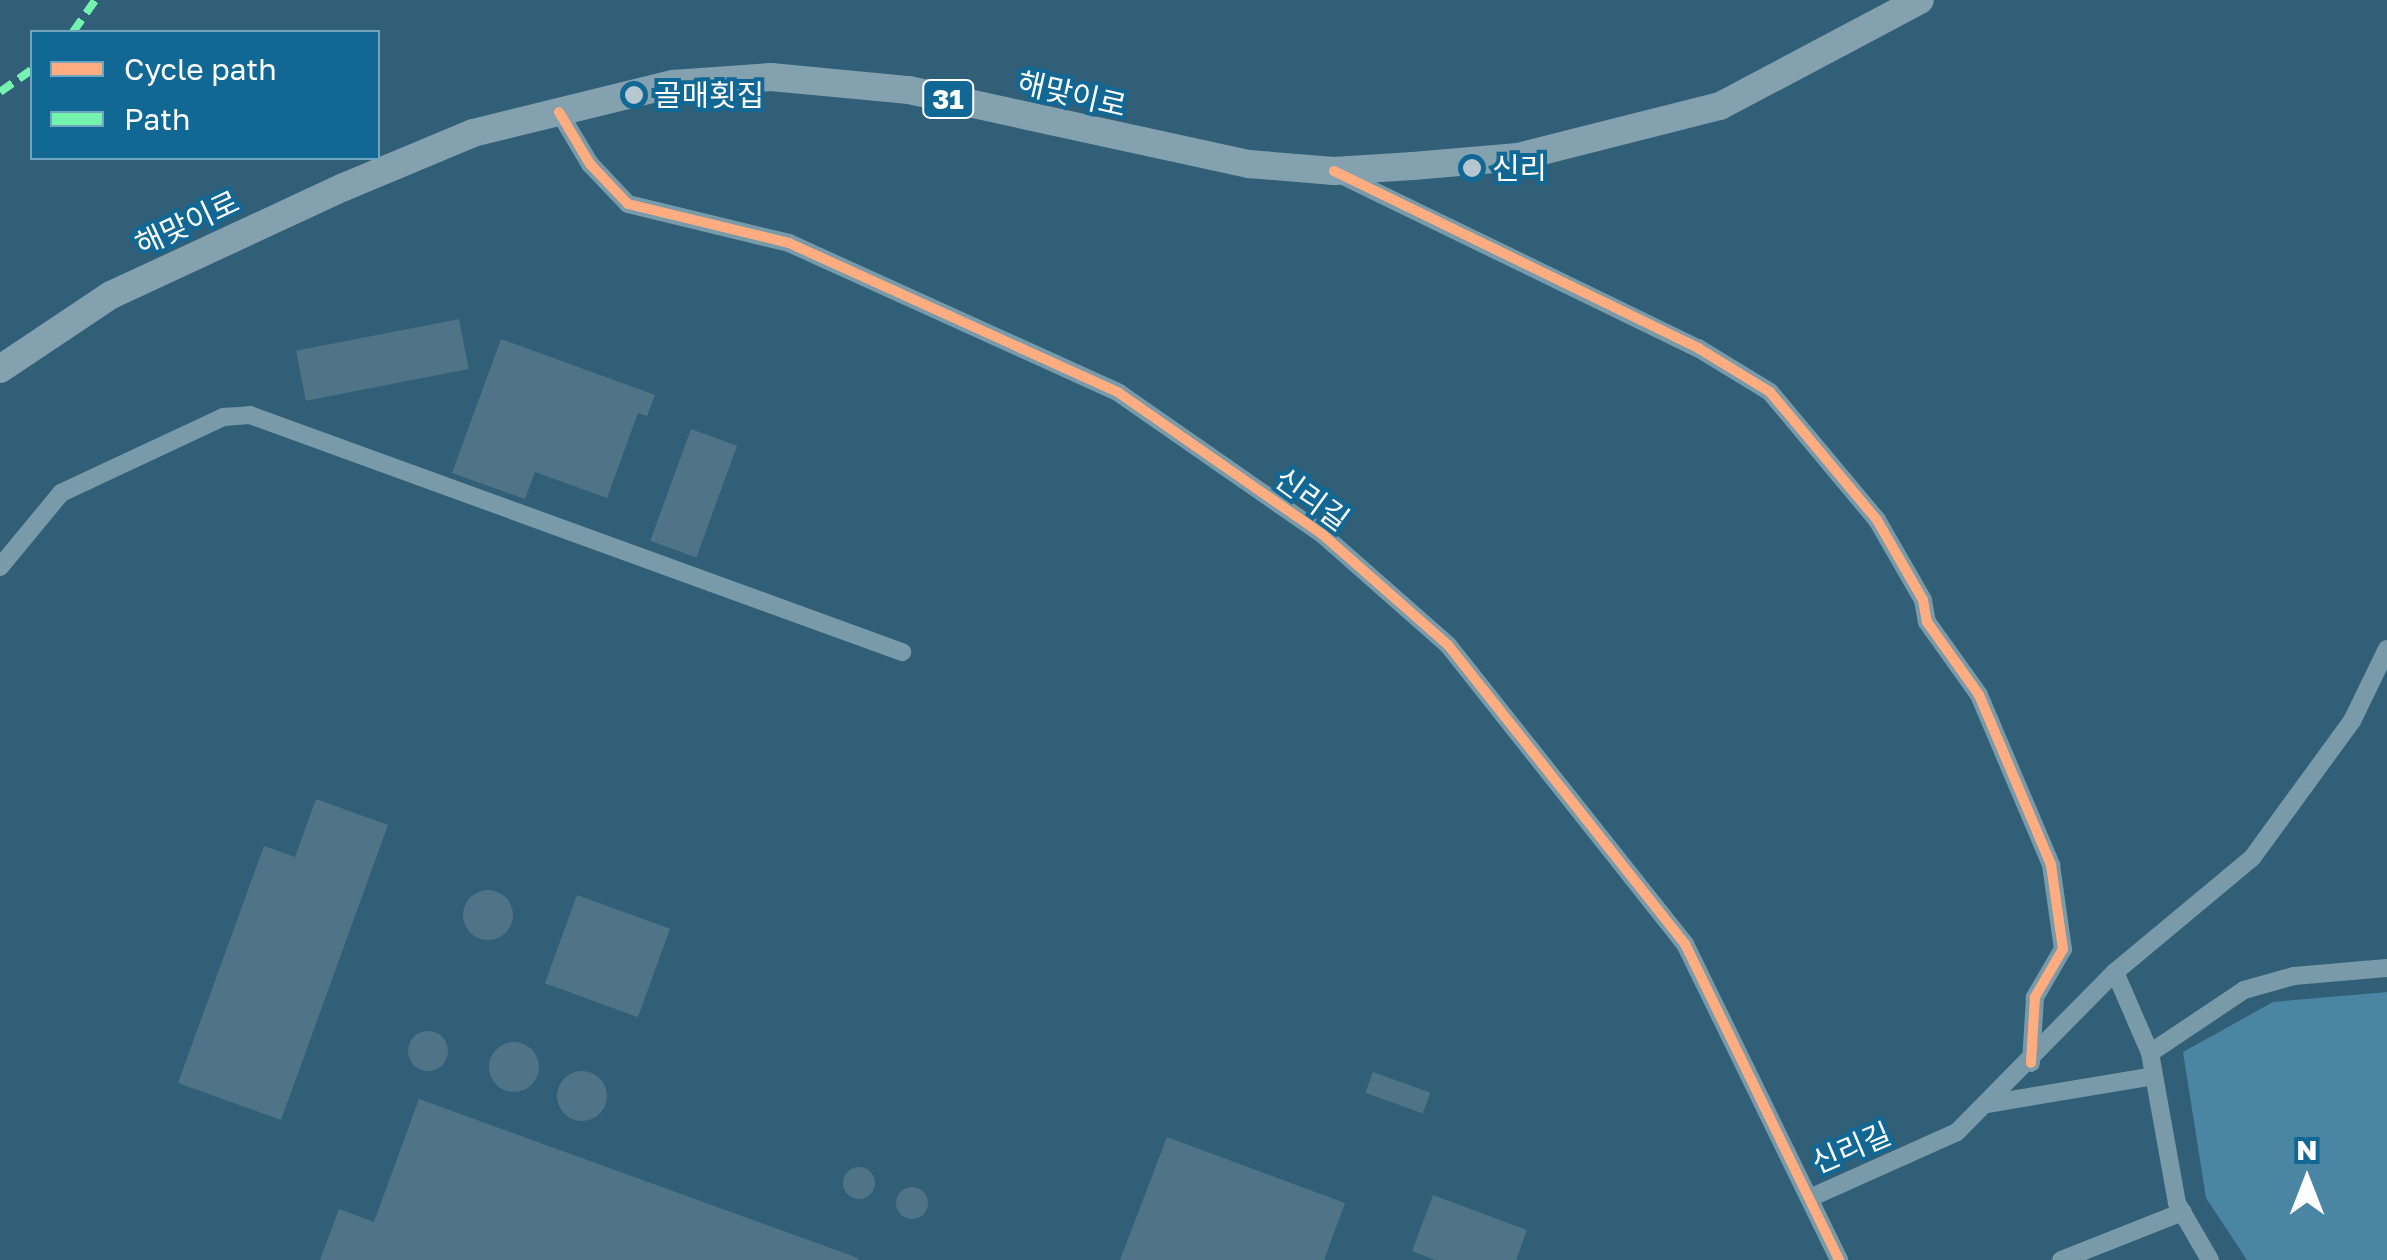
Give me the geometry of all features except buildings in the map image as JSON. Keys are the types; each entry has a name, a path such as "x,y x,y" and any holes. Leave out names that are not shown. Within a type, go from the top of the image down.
{"main road":[{"name":"해맞이로","path":"0,369 148,276 473,133 673,84 771,77 909,90 1168,150 1334,171 1518,157 1720,106 1920,0"}],"street":[{"name":"신리길","path":"559,112 590,164 628,204 789,243 1118,394 1322,534 1448,646 1647,888 1686,944 1812,1197 1957,1132 2031,1063 2115,972 2252,858 2352,721 2387,649"},
{"path":"1334,171 1698,348 1770,392 1876,520 1923,600 1927,622 1979,695 2050,865 2063,949 2035,996 2031,1063"},
{"path":"0,567 61,493 223,417 250,415 902,652"},
{"path":"2150,1053 2244,990 2294,976 2387,968"},
{"path":"2115,972 2150,1053 2183,1212 2210,1260"},
{"path":"1987,1104 2154,1076"},
{"path":"1812,1197 1839,1260"},
{"path":"2061,1260 2183,1212"}],"water":[{"path":"2387,992 2387,1260 2247,1260 2206,1198 2183,1052 2273,1002"}],"marked path":[{"path":"74,30 95,0"},
{"path":"0,92 30,71"}],"cycle path":[{"path":"559,112 590,164 628,204 789,243 1119,393 1322,534 1448,645 1685,944 1839,1260"},
{"path":"1334,171 1698,348 1770,392 1877,520 1923,600 1927,622 1979,695 2051,865 2063,949 2035,997 2031,1063"}],"place":[{"name":"골매횟집","path":"634,95"},
{"name":"신리","path":"1472,168"}]}
